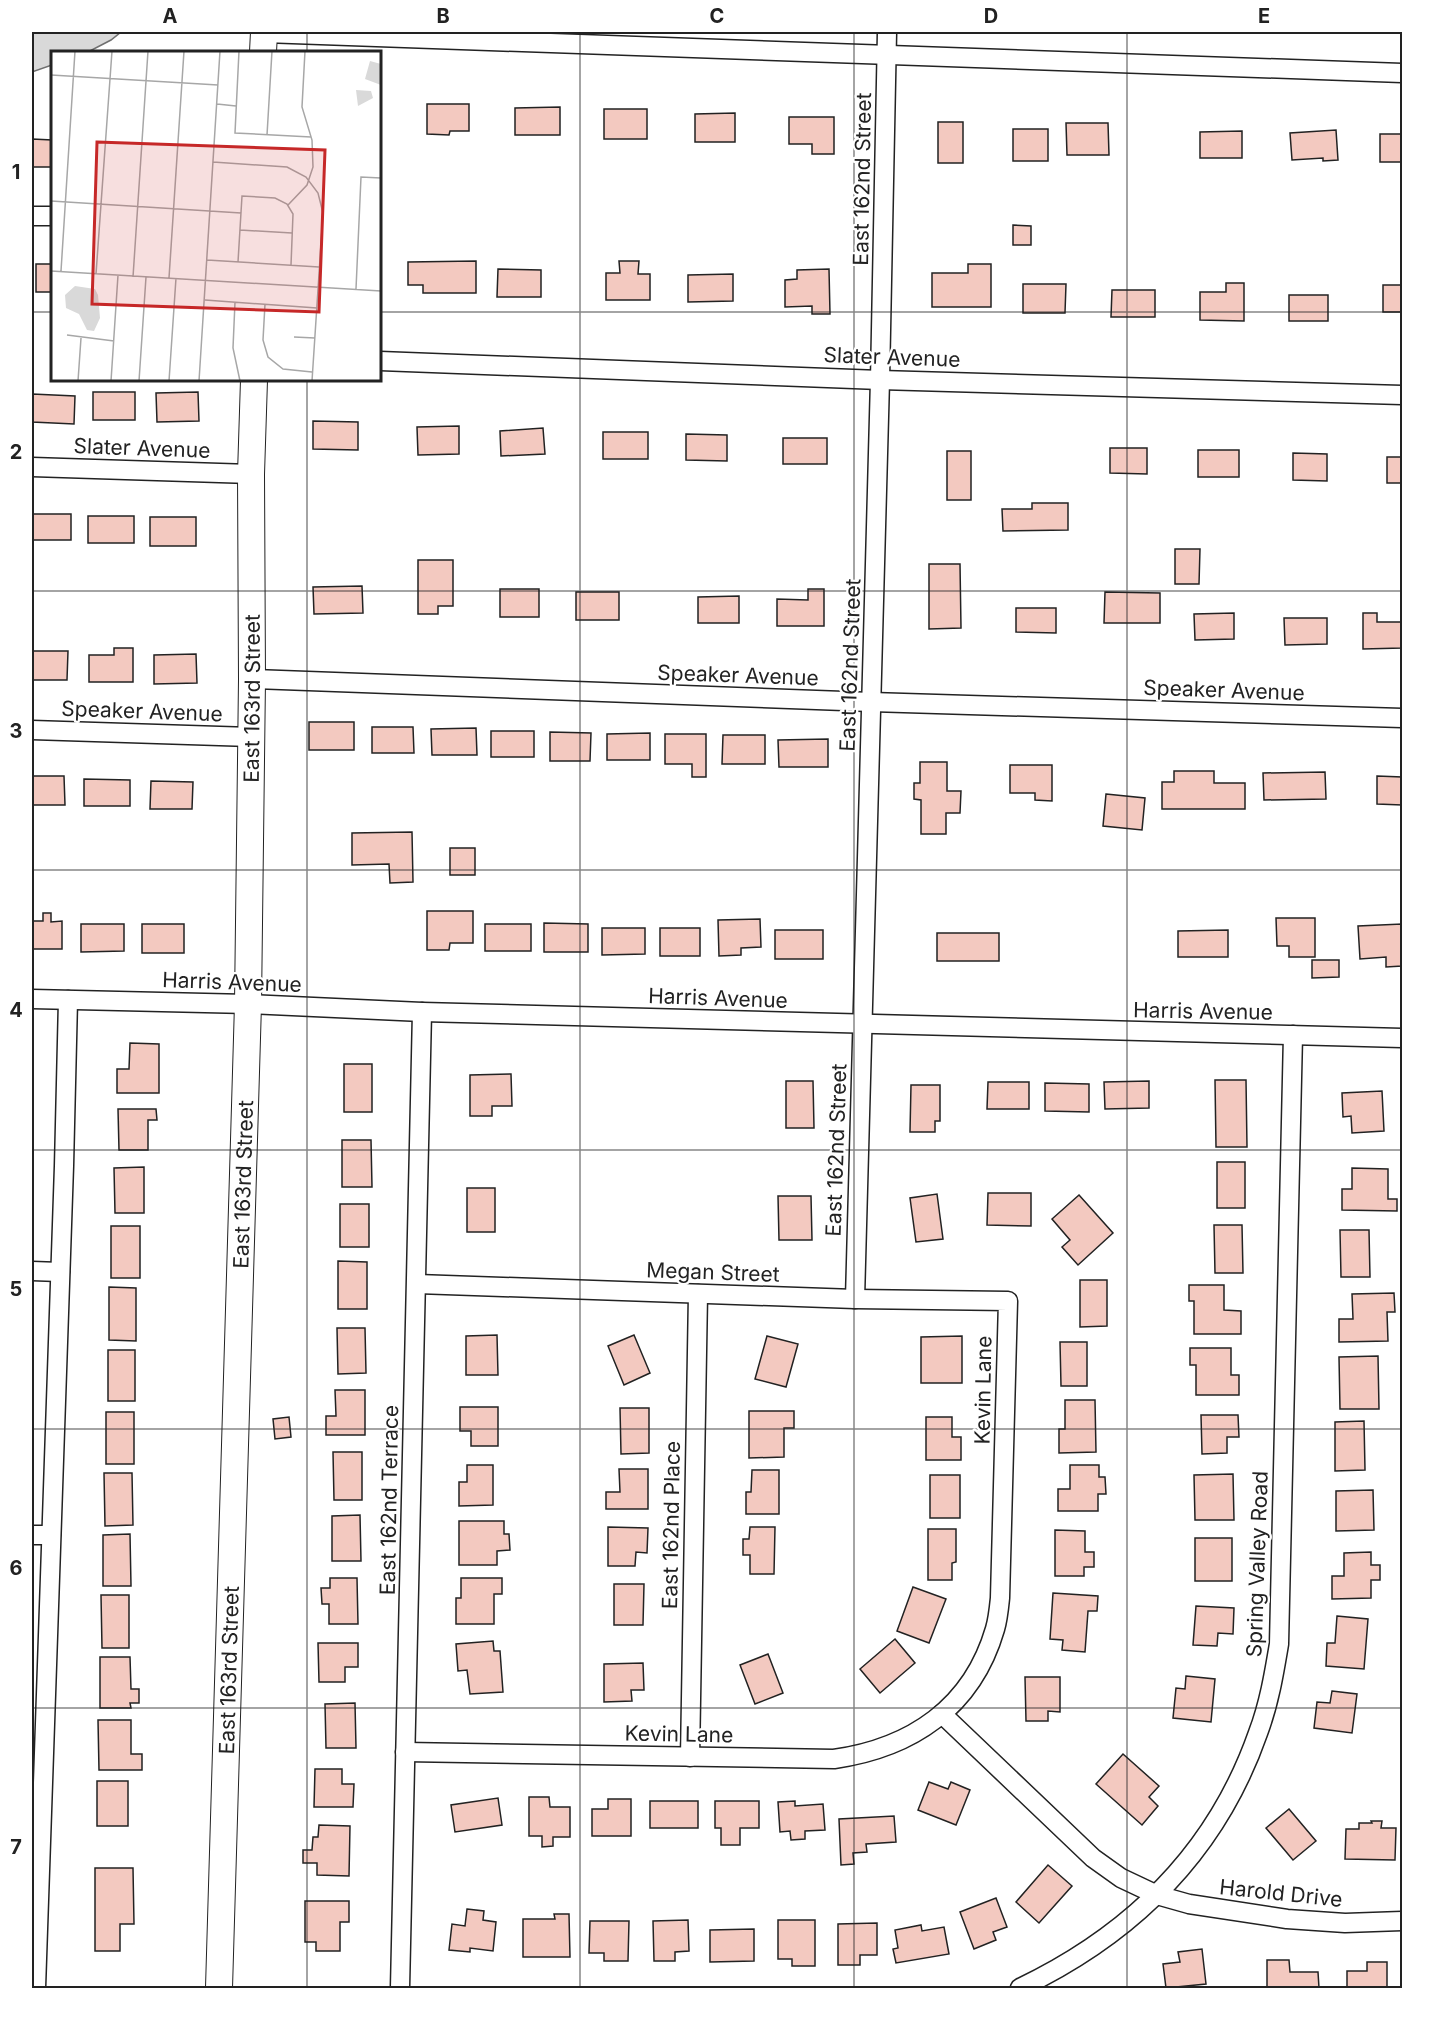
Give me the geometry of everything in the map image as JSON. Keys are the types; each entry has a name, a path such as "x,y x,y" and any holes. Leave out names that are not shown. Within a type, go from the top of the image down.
{"street":[{"name":"East 162nd Street","path":"855,1299 887,32"},
{"path":"264,39 1402,73"},
{"path":"32,216 51,216"},
{"name":"Slater Avenue","path":"381,361 880,380 1402,395"},
{"name":"East 163rd Street","path":"219,1989 248,1004 252,679 251,474 254,381"},
{"name":"Slater Avenue","path":"32,467 251,474"},
{"name":"Speaker Avenue","path":"252,679 871,702 1402,718"},
{"name":"Speaker Avenue","path":"32,730 251,737"},
{"name":"Harris Avenue","path":"32,999 862,1025 1402,1038"},
{"path":"36,1989 68,1000"},
{"name":"East 162nd Terrace","path":"400,1989 422,1012"},
{"name":"Spring Valley Road","path":"1020,1989 1056,1971 1101,1942 1157,1895 1189,1859 1216,1821 1238,1782 1262,1722 1279,1644 1293,1035"},
{"path":"32,1271 60,1272"},
{"name":"Megan Street","path":"417,1284 855,1299 1008,1301"},
{"name":"East 162nd Place","path":"690,1757 698,1294"},
{"name":"Kevin Lane","path":"405,1752 834,1759 885,1748 916,1733 942,1714 970,1682 986,1655 995,1629 1000,1598 1008,1301"},
{"path":"32,1535 51,1535"},
{"path":"942,1714 1093,1858 1121,1878 1157,1895"},
{"name":"Harold Drive","path":"1157,1895 1189,1904 1287,1919 1345,1923 1402,1921"}],"shaded area":[{"path":"32,32 121,32 90,51 51,51 51,65 32,72"}],"building":[{"path":"427,104 469,104 469,131 450,131 449,135 427,134"},
{"path":"560,107 560,135 515,135 515,108"},
{"path":"604,109 647,109 647,139 604,139"},
{"path":"735,113 735,142 695,142 695,114"},
{"path":"789,117 834,117 834,154 812,154 812,144 789,144"},
{"path":"938,122 963,122 963,163 938,163"},
{"path":"1066,123 1108,123 1109,155 1067,155"},
{"path":"1013,129 1048,129 1048,161 1013,161"},
{"path":"1336,130 1338,160 1323,161 1323,158 1292,160 1290,133"},
{"path":"1242,131 1242,158 1200,158 1200,132"},
{"path":"1380,134 1402,134 1402,162 1380,162"},
{"path":"32,139 51,140 51,167 32,167"},
{"path":"1013,225 1031,226 1031,245 1013,245"},
{"path":"476,261 476,293 423,293 423,285 408,285 408,262"},
{"path":"619,261 639,261 638,274 650,274 650,300 606,300 606,273 620,273"},
{"path":"36,264 51,264 51,292 36,292"},
{"path":"968,264 991,264 991,307 932,307 932,273 968,273"},
{"path":"498,269 541,270 541,297 497,297"},
{"path":"829,269 830,314 812,314 812,306 785,307 785,280 797,279 797,270"},
{"path":"733,274 733,301 688,302 688,275"},
{"path":"1226,283 1244,283 1244,321 1200,320 1200,292 1226,292"},
{"path":"1023,284 1066,284 1065,313 1023,313"},
{"path":"1383,285 1402,285 1402,312 1383,312"},
{"path":"1112,290 1155,290 1155,317 1111,317"},
{"path":"1289,295 1328,295 1328,321 1289,321"},
{"path":"93,392 135,392 135,420 93,420"},
{"path":"198,392 199,421 157,422 156,393"},
{"path":"32,394 75,396 74,424 32,422"},
{"path":"313,421 358,422 358,450 313,449"},
{"path":"459,426 459,454 418,455 417,427"},
{"path":"543,428 545,454 501,456 500,431"},
{"path":"603,432 648,432 648,459 603,459"},
{"path":"686,434 727,435 727,461 686,460"},
{"path":"783,438 827,438 827,464 783,464"},
{"path":"1110,448 1147,448 1147,474 1110,473"},
{"path":"1198,450 1239,450 1239,477 1198,477"},
{"path":"947,451 971,451 971,500 947,500"},
{"path":"1293,453 1327,454 1327,481 1293,480"},
{"path":"1387,457 1402,457 1402,483 1387,483"},
{"path":"1032,503 1068,503 1068,530 1003,531 1002,509 1032,509"},
{"path":"32,514 71,514 71,540 32,540"},
{"path":"88,516 134,516 134,543 88,543"},
{"path":"150,517 196,517 196,546 150,546"},
{"path":"1175,549 1200,549 1199,584 1175,584"},
{"path":"418,560 453,560 453,606 438,606 438,614 418,614"},
{"path":"929,564 960,564 961,628 929,629"},
{"path":"362,586 363,613 314,614 313,587"},
{"path":"500,589 539,589 539,617 500,617"},
{"path":"808,589 824,589 824,626 777,626 777,599 808,600"},
{"path":"576,592 619,592 619,620 576,620"},
{"path":"1105,592 1160,593 1160,623 1104,623"},
{"path":"739,596 739,623 698,623 698,597"},
{"path":"1016,608 1056,608 1056,633 1016,632"},
{"path":"1234,613 1234,639 1195,640 1194,614"},
{"path":"1363,613 1377,613 1377,622 1402,622 1402,648 1363,649"},
{"path":"1284,618 1327,618 1327,644 1285,645"},
{"path":"114,648 133,648 133,682 89,682 89,655 114,655"},
{"path":"32,651 68,651 67,680 32,680"},
{"path":"196,654 197,683 154,684 154,655"},
{"path":"309,722 354,722 354,750 309,750"},
{"path":"372,727 413,727 414,753 372,753"},
{"path":"476,728 477,755 432,755 431,729"},
{"path":"491,731 534,731 534,757 491,757"},
{"path":"550,732 591,733 590,761 550,761"},
{"path":"650,733 650,760 607,760 607,734"},
{"path":"665,734 706,734 706,777 692,777 692,764 665,764"},
{"path":"723,735 765,735 765,764 722,764"},
{"path":"828,739 828,767 779,767 778,740"},
{"path":"920,762 947,762 947,791 961,791 960,813 946,813 946,834 921,834 921,800 914,799 914,783 920,783"},
{"path":"1010,765 1052,765 1052,801 1035,800 1035,793 1010,793"},
{"path":"1174,771 1214,771 1214,783 1245,783 1245,809 1162,809 1162,782 1174,782"},
{"path":"1325,772 1326,799 1264,800 1263,773"},
{"path":"32,776 64,776 65,805 32,805"},
{"path":"1377,776 1402,777 1402,805 1377,804"},
{"path":"84,779 130,780 130,806 84,806"},
{"path":"151,781 193,782 192,809 150,809"},
{"path":"1106,794 1145,798 1142,830 1103,826"},
{"path":"412,832 413,882 390,883 389,864 352,865 352,833"},
{"path":"450,848 475,848 475,875 450,875"},
{"path":"427,911 473,911 473,943 450,943 449,950 427,950"},
{"path":"43,913 51,913 51,922 62,921 62,949 32,949 32,921 43,921"},
{"path":"1276,918 1315,918 1315,957 1289,957 1289,946 1277,946"},
{"path":"760,919 761,947 741,948 741,955 719,956 718,920"},
{"path":"544,923 588,924 588,952 544,952"},
{"path":"81,924 124,924 124,951 81,952"},
{"path":"142,924 184,924 184,953 142,953"},
{"path":"485,924 531,924 531,951 485,951"},
{"path":"1402,924 1402,966 1386,967 1386,957 1360,959 1358,926"},
{"path":"602,928 645,928 645,954 602,955"},
{"path":"660,928 700,928 700,956 660,956"},
{"path":"775,930 823,930 823,959 775,959"},
{"path":"1228,930 1228,957 1178,957 1178,931"},
{"path":"937,933 999,933 999,961 937,961"},
{"path":"1312,960 1339,960 1339,977 1312,978"},
{"path":"130,1043 159,1044 159,1093 117,1093 117,1069 129,1069"},
{"path":"344,1064 372,1064 372,1112 344,1112"},
{"path":"511,1074 512,1106 492,1106 492,1116 470,1116 470,1075"},
{"path":"1215,1080 1246,1080 1247,1147 1216,1147"},
{"path":"786,1081 813,1081 814,1128 786,1128"},
{"path":"1149,1081 1149,1108 1105,1109 1104,1082"},
{"path":"988,1082 1029,1082 1029,1109 987,1109"},
{"path":"1045,1083 1089,1084 1089,1112 1045,1111"},
{"path":"911,1085 940,1085 940,1121 935,1121 935,1132 910,1132"},
{"path":"1382,1091 1384,1131 1352,1133 1351,1116 1343,1117 1342,1093"},
{"path":"118,1109 156,1109 157,1120 148,1120 148,1150 119,1150"},
{"path":"342,1140 371,1140 372,1187 342,1187"},
{"path":"1217,1162 1245,1162 1245,1208 1217,1208"},
{"path":"144,1167 144,1213 115,1213 114,1168"},
{"path":"1352,1168 1388,1169 1388,1199 1397,1199 1397,1211 1342,1210 1342,1189 1352,1189"},
{"path":"467,1188 495,1188 495,1232 467,1232"},
{"path":"988,1193 1031,1193 1031,1226 987,1225"},
{"path":"937,1194 943,1239 916,1242 910,1198"},
{"path":"1079,1195 1113,1233 1078,1265 1062,1247 1070,1240 1052,1219"},
{"path":"778,1196 811,1196 812,1240 779,1240"},
{"path":"340,1204 369,1204 369,1247 340,1247"},
{"path":"1214,1225 1242,1225 1243,1273 1215,1273"},
{"path":"111,1226 140,1226 140,1278 111,1278"},
{"path":"1340,1230 1369,1230 1370,1277 1341,1277"},
{"path":"338,1261 367,1262 367,1309 338,1309"},
{"path":"1080,1280 1107,1280 1107,1326 1080,1327"},
{"path":"1189,1285 1224,1285 1224,1310 1241,1311 1241,1334 1194,1334 1194,1301 1189,1301"},
{"path":"109,1287 136,1288 136,1341 109,1340"},
{"path":"1394,1293 1395,1312 1387,1312 1388,1341 1339,1342 1339,1319 1353,1319 1352,1294"},
{"path":"337,1328 365,1328 366,1373 338,1374"},
{"path":"497,1335 498,1375 466,1375 466,1336"},
{"path":"634,1335 650,1373 624,1385 608,1346"},
{"path":"767,1336 798,1344 786,1387 755,1379"},
{"path":"962,1336 962,1383 921,1383 921,1337"},
{"path":"1060,1342 1087,1342 1087,1386 1061,1386"},
{"path":"1190,1348 1231,1348 1231,1375 1239,1375 1239,1395 1196,1395 1196,1365 1190,1365"},
{"path":"108,1350 135,1350 135,1401 108,1401"},
{"path":"1378,1356 1379,1409 1340,1409 1339,1357"},
{"path":"335,1390 365,1390 365,1435 326,1435 326,1416 336,1416"},
{"path":"1065,1400 1095,1400 1096,1452 1059,1453 1059,1429 1065,1429"},
{"path":"460,1407 498,1407 498,1446 471,1446 471,1431 460,1431"},
{"path":"620,1408 649,1408 649,1453 621,1454"},
{"path":"749,1411 794,1411 794,1428 784,1428 784,1457 749,1458"},
{"path":"106,1412 134,1412 134,1464 106,1464"},
{"path":"1201,1415 1238,1415 1239,1437 1227,1437 1227,1453 1202,1454"},
{"path":"289,1417 291,1437 275,1439 273,1419"},
{"path":"926,1417 952,1417 952,1437 961,1437 961,1460 926,1460"},
{"path":"1364,1421 1365,1470 1335,1471 1335,1422"},
{"path":"333,1452 362,1452 362,1500 334,1500"},
{"path":"467,1465 493,1465 493,1505 459,1506 459,1482 467,1482"},
{"path":"1070,1465 1099,1465 1099,1477 1105,1477 1106,1494 1098,1494 1098,1511 1058,1511 1058,1489 1070,1489"},
{"path":"619,1469 648,1469 648,1509 606,1509 606,1492 620,1492"},
{"path":"752,1470 779,1470 779,1514 746,1514 746,1492 751,1492"},
{"path":"104,1473 132,1473 133,1525 105,1526"},
{"path":"1233,1474 1234,1520 1195,1520 1194,1475"},
{"path":"930,1475 960,1475 960,1518 930,1518"},
{"path":"1373,1490 1374,1530 1336,1531 1336,1491"},
{"path":"360,1515 361,1561 332,1561 332,1516"},
{"path":"459,1521 504,1521 504,1534 509,1534 510,1550 497,1551 497,1565 459,1565"},
{"path":"608,1527 648,1528 647,1553 636,1552 635,1566 608,1566"},
{"path":"750,1527 775,1527 774,1574 750,1574 750,1555 743,1555 743,1539 749,1539"},
{"path":"928,1529 956,1529 956,1562 952,1563 952,1580 928,1580"},
{"path":"1055,1530 1085,1531 1085,1552 1094,1552 1094,1567 1084,1567 1084,1576 1055,1576"},
{"path":"130,1534 131,1586 103,1586 103,1535"},
{"path":"1195,1538 1232,1538 1232,1581 1195,1581"},
{"path":"1371,1552 1371,1565 1380,1565 1380,1580 1371,1580 1371,1598 1332,1599 1332,1576 1344,1576 1344,1553"},
{"path":"330,1578 357,1578 358,1624 329,1624 329,1604 322,1604 321,1588 330,1588"},
{"path":"461,1578 502,1578 502,1594 494,1594 494,1624 456,1624 456,1598 461,1598"},
{"path":"614,1584 644,1584 643,1625 614,1625"},
{"path":"913,1587 946,1599 929,1643 897,1631"},
{"path":"1053,1593 1098,1596 1097,1611 1088,1611 1085,1652 1062,1650 1063,1640 1050,1639"},
{"path":"101,1595 129,1595 129,1648 102,1648"},
{"path":"1196,1606 1234,1608 1233,1634 1218,1633 1217,1646 1193,1645"},
{"path":"1337,1616 1368,1619 1364,1669 1326,1666 1327,1643 1335,1643"},
{"path":"895,1639 915,1663 880,1693 860,1669"},
{"path":"493,1641 494,1651 500,1651 503,1692 470,1694 467,1670 458,1671 456,1644"},
{"path":"318,1643 358,1643 358,1667 345,1667 345,1682 319,1682"},
{"path":"768,1654 783,1693 755,1704 740,1665"},
{"path":"100,1657 130,1657 131,1689 139,1689 139,1703 130,1703 131,1708 100,1708"},
{"path":"643,1663 644,1690 631,1690 632,1701 604,1702 604,1664"},
{"path":"1186,1676 1215,1679 1211,1722 1173,1718 1176,1688 1185,1689"},
{"path":"1025,1677 1060,1677 1060,1712 1048,1711 1048,1721 1026,1721"},
{"path":"1332,1691 1357,1694 1352,1733 1314,1728 1317,1702 1330,1703"},
{"path":"355,1703 356,1748 326,1748 325,1704"},
{"path":"98,1720 131,1720 131,1754 142,1754 142,1770 99,1770"},
{"path":"1123,1754 1159,1786 1149,1797 1158,1806 1142,1825 1096,1784"},
{"path":"315,1769 342,1769 342,1784 354,1784 353,1807 314,1807"},
{"path":"97,1781 128,1781 128,1826 97,1826"},
{"path":"929,1782 948,1789 951,1782 970,1790 956,1825 918,1810"},
{"path":"529,1797 549,1797 550,1807 570,1807 570,1837 553,1837 553,1846 542,1847 542,1836 529,1836"},
{"path":"498,1798 502,1825 455,1832 451,1805"},
{"path":"608,1799 631,1799 631,1836 592,1836 592,1809 608,1809"},
{"path":"650,1801 698,1801 698,1828 650,1828"},
{"path":"715,1801 759,1801 759,1828 740,1828 740,1845 721,1845 721,1828 715,1828"},
{"path":"795,1801 795,1806 823,1804 825,1830 805,1831 805,1839 791,1840 790,1831 780,1832 778,1802"},
{"path":"1289,1809 1316,1841 1293,1860 1266,1828"},
{"path":"894,1816 896,1842 866,1844 867,1852 853,1853 854,1864 841,1865 839,1819"},
{"path":"1371,1821 1382,1821 1381,1828 1396,1828 1395,1860 1345,1859 1346,1829 1359,1829 1359,1823 1372,1823"},
{"path":"319,1825 350,1826 349,1876 317,1875 317,1863 303,1863 303,1850 312,1850 313,1837 318,1837"},
{"path":"1048,1865 1072,1886 1039,1923 1016,1902"},
{"path":"95,1868 133,1868 134,1924 120,1924 120,1951 95,1951"},
{"path":"996,1898 1007,1927 993,1932 996,1940 974,1949 960,1912"},
{"path":"305,1901 349,1901 349,1922 340,1922 340,1951 316,1951 316,1942 305,1942"},
{"path":"467,1909 484,1911 483,1920 496,1922 493,1951 470,1948 470,1952 449,1950 452,1924 465,1926"},
{"path":"554,1914 569,1914 570,1957 523,1957 523,1919 555,1919"},
{"path":"688,1920 689,1951 675,1952 675,1961 654,1961 653,1921"},
{"path":"778,1920 815,1920 815,1966 792,1966 792,1959 778,1959"},
{"path":"590,1921 629,1921 628,1961 604,1961 604,1953 589,1953"},
{"path":"877,1923 877,1955 860,1955 860,1965 838,1965 838,1924"},
{"path":"921,1925 922,1931 944,1927 949,1954 896,1963 893,1949 898,1948 895,1930"},
{"path":"754,1929 754,1961 710,1962 710,1930"},
{"path":"1202,1949 1206,1984 1166,1988 1163,1964 1180,1962 1178,1952"},
{"path":"1267,1960 1289,1960 1290,1972 1318,1972 1319,1988 1267,1988"},
{"path":"1367,1962 1387,1962 1387,1988 1347,1988 1347,1971 1367,1971"}]}
